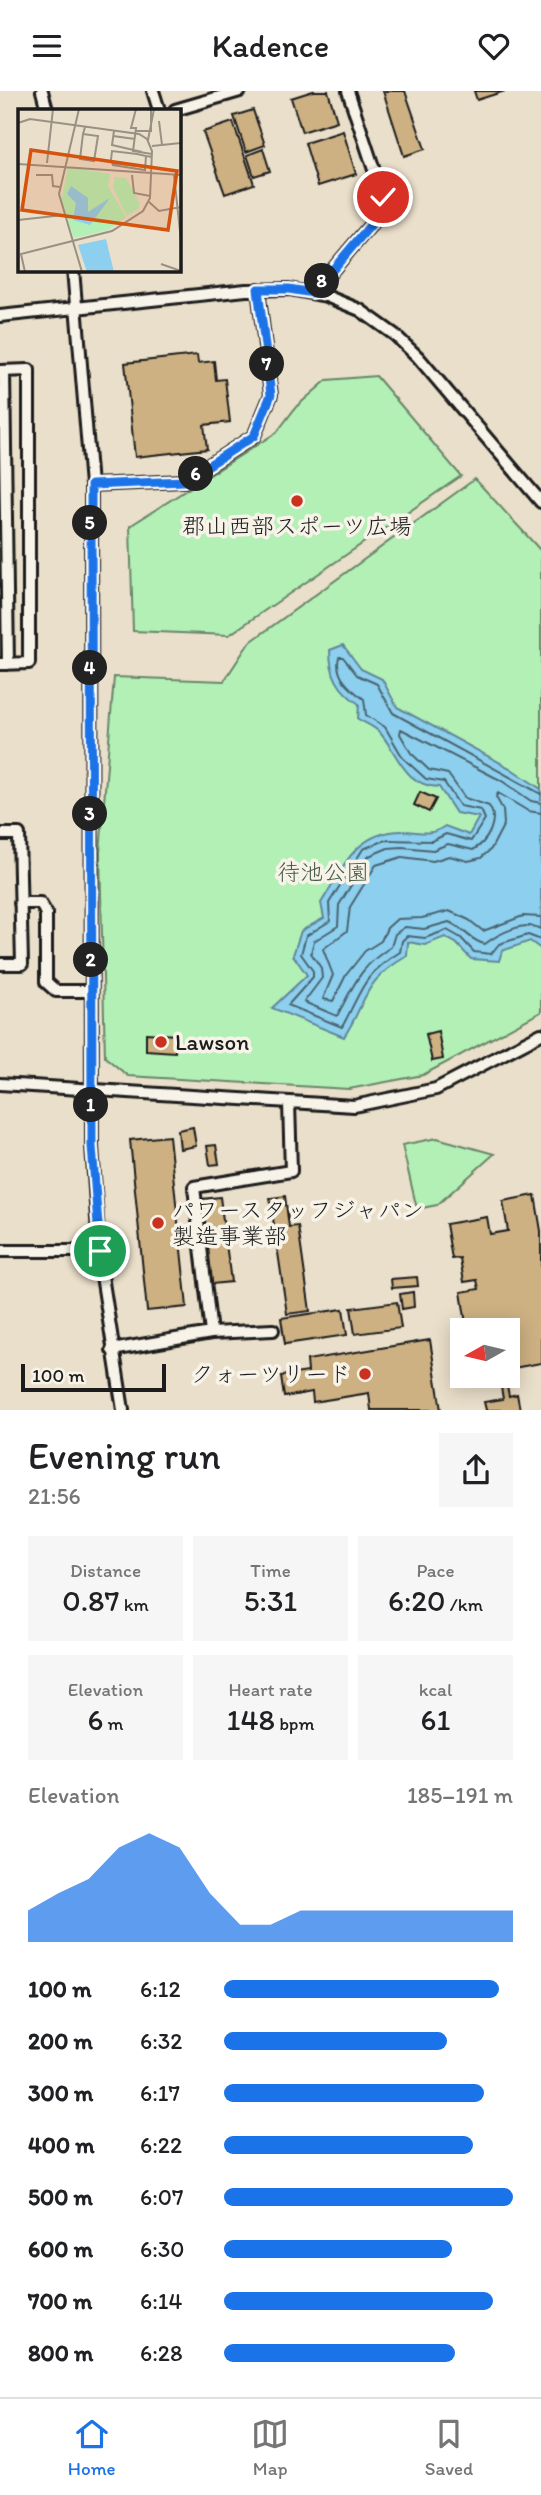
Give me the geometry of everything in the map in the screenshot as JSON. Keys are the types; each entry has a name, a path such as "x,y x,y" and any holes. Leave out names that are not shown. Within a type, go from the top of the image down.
{"street":[{"path":"42,91 47,109"},
{"path":"153,91 159,109"},
{"path":"178,109 240,91"},
{"path":"313,293 374,221 383,197 348,91"},
{"path":"73,271 91,485 92,1146 100,1251 123,1410"},
{"path":"91,485 184,481 254,436 271,395 258,289"},
{"path":"0,316 258,289 289,289 313,293 360,310 395,335 418,357 541,502"},
{"path":"29,370 29,663 4,664 2,457 2,371 29,370"},
{"path":"0,834 19,834 22,964 0,964"},
{"path":"20,903 40,903 46,913 46,982 56,991 91,991"},
{"path":"0,1084 355,1106 436,1089 540,1039"},
{"path":"211,1333 194,1187 291,1171 289,1103"},
{"path":"0,1251 100,1251"},
{"path":"113,1350 211,1333 273,1330"}],"green space":[{"name":"郡山西部スポーツ広場","path":"376,376 461,476 229,635 133,631 130,526 277,432 296,407 327,380"},
{"name":"待池公園","path":"475,479 541,551 541,1012 423,1075 349,1089 128,1076 105,1057 100,853 114,677 224,681 249,643"},
{"path":"437,1138 494,1154 437,1205 417,1209 402,1145"}],"water":[{"path":"343,645 361,669 382,679 397,707 510,768 541,789 541,949 530,941 502,951 499,961 471,959 456,943 445,937 425,945 408,942 407,956 373,983 344,1037 272,1008 307,975 293,955 301,931 324,918 321,903 336,877 352,854 373,837 403,831 429,832 445,826 469,835 479,817 456,813 439,787 427,785 410,775 379,732 358,719 359,704 341,687 332,667 330,650"}],"building":[{"path":"313,91 328,91 337,121 302,132 291,98"},
{"path":"383,91 405,91 425,149 404,156"},
{"path":"474,91 505,91 477,100"},
{"path":"253,110 265,145 246,152 234,116"},
{"path":"233,122 254,184 225,194 203,132"},
{"path":"343,131 356,174 318,186 305,143"},
{"path":"263,149 270,171 254,176 247,155"},
{"path":"197,355 198,363 214,361 216,380 225,379 230,422 204,425 207,449 135,457 125,363"},
{"path":"420,792 436,799 429,812 414,805"},
{"path":"438,1031 443,1059 432,1061 426,1034"},
{"name":"Lawson","path":"146,1033 176,1035 175,1052 146,1050"},
{"path":"193,1127 196,1146 180,1149 178,1130"},
{"name":"パワースタッフジャパン 製造事業部","path":"169,1136 187,1307 147,1311 130,1140"},
{"path":"216,1145 219,1164 210,1165 207,1146"},
{"path":"535,1195 541,1231 541,1363 520,1367 520,1318 465,1318 461,1292 479,1289 477,1280 464,1282 460,1258 452,1259 446,1224 487,1217 490,1234 508,1231 503,1201"},
{"path":"285,1196 289,1227 298,1226 310,1311 287,1314 270,1198"},
{"path":"220,1197 231,1282 212,1284 201,1199"},
{"path":"417,1277 418,1286 392,1288 391,1279"},
{"path":"413,1292 414,1307 402,1309 400,1294"},
{"path":"397,1302 401,1328 355,1334 351,1308"},
{"path":"343,1309 347,1335 285,1344 281,1318"},
{"name":"クォーツリード","path":"430,1340 441,1410 371,1410 369,1393 313,1402 312,1392 284,1397 281,1376 308,1372 307,1360"},
{"path":"501,1388 507,1388 509,1396 517,1394 520,1410 486,1410 484,1402 503,1399"}],"place":[{"name":"郡山西部スポーツ広場","path":"297,501"},
{"name":"Lawson","path":"161,1042"},
{"name":"パワースタッフジャパン 製造事業部","path":"158,1223"},
{"name":"クォーツリード","path":"365,1374"}],"route":[{"path":"100,1251 92,1146 91,485 184,481 254,436 271,395 258,289 289,289 313,293 349,247 374,221 383,197"}]}
